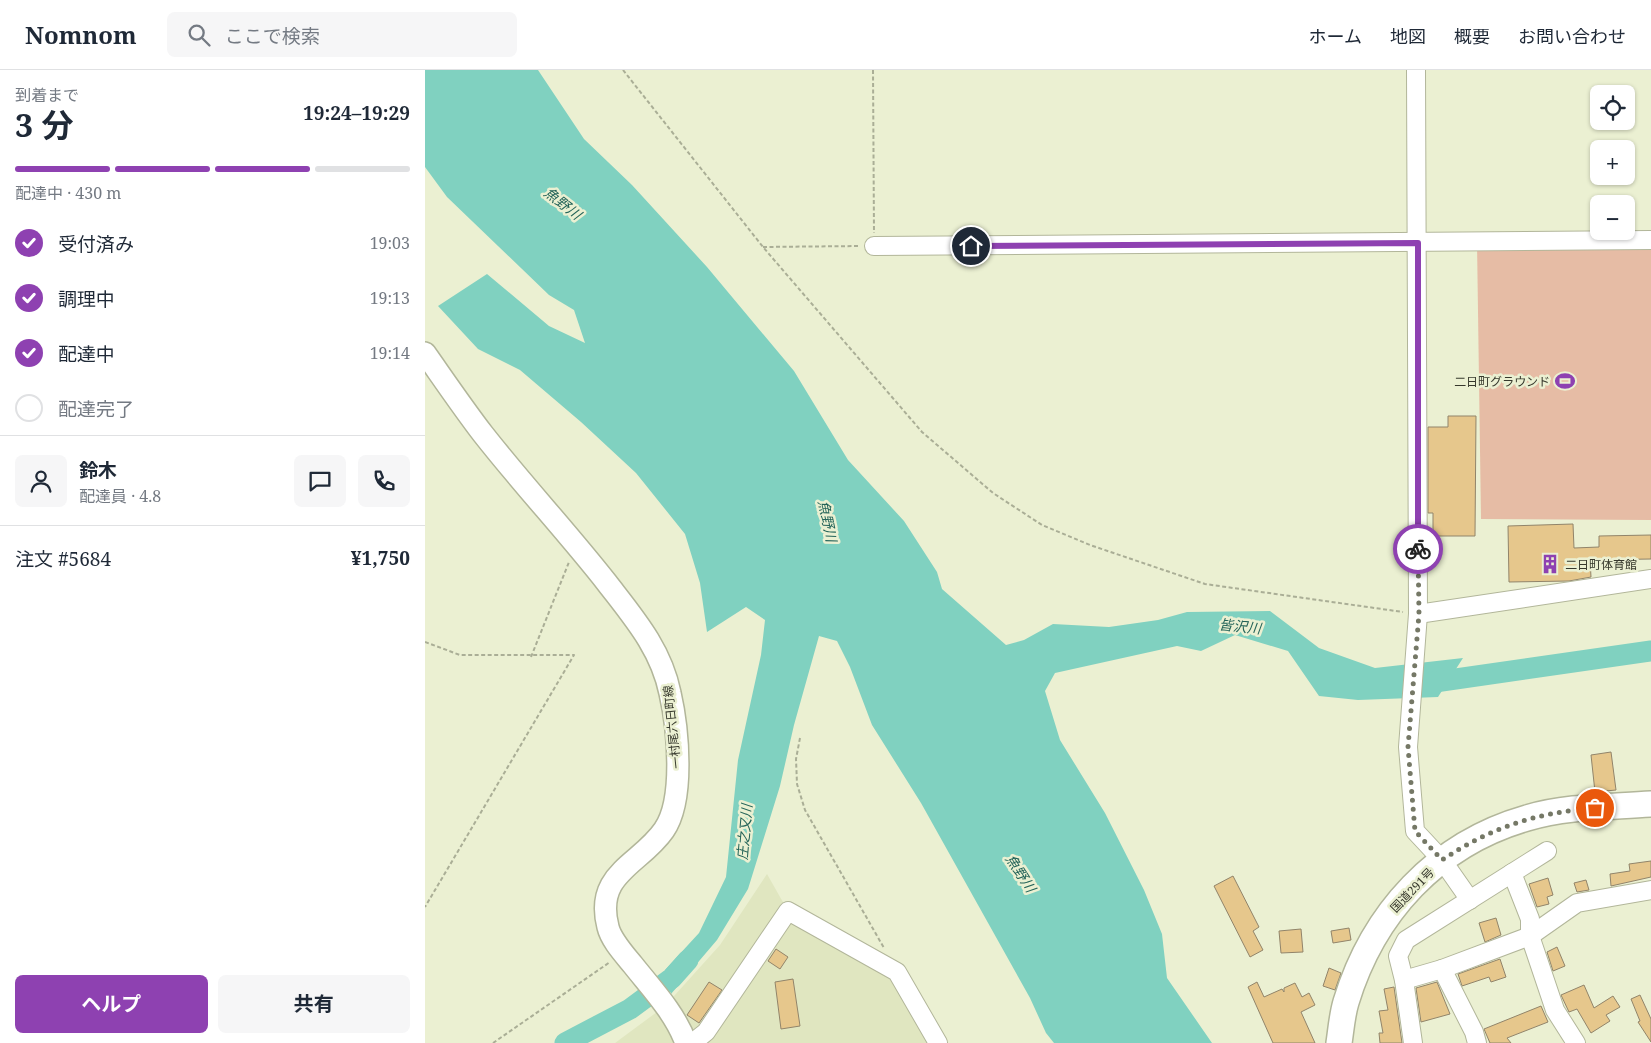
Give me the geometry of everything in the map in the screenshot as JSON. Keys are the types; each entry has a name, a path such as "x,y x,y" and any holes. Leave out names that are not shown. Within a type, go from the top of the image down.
{"highway":[{"name":"国道291号","path":"1339,1043 1345,1003 1376,932 1396,902 1442,860 1498,828 1527,818 1564,810 1651,804"}],"main road":[{"name":"一村尾六日町線","path":"425,353 483,434 576,543 644,631 662,662 671,694 678,792 672,814 664,830 611,883 606,905 608,928 625,955 665,1006 681,1031 686,1043"}],"street":[{"path":"1416,70 1419,614 1409,715 1408,747 1415,831 1442,860 1470,900"},
{"path":"874,246 1651,240"},
{"path":"1419,614 1651,579"},
{"path":"1413,1043 1404,980 1398,956 1407,940 1547,851"},
{"path":"1512,873 1530,919 1530,936 1555,1010 1576,1043"},
{"path":"1404,980 1442,969 1530,936 1577,903 1651,890"},
{"path":"692,1043 706,1032 788,912 897,972 938,1043"},
{"path":"1442,969 1474,1032 1477,1043"}],"path":[{"path":"623,70 763,247 922,432 993,493 1042,525 1090,545 1205,584 1419,614"},
{"path":"763,247 874,246 873,70"},
{"path":"531,657 576,543"},
{"path":"425,642 460,655 531,657 574,655 425,907"},
{"path":"800,738 795,759 797,784 805,810 897,972"},
{"path":"493,1043 625,955"}],"shaded area":[{"name":"二日町グラウンド","path":"1651,240 1651,520 1481,519 1477,242"},
{"path":"767,874 788,911 897,972 938,1043 615,1043 665,1006 720,945"}],"water":[{"name":"魚野川","path":"425,70 538,70 584,139 632,185 707,267 794,371 848,460 904,521 937,572 942,589 1006,645 1024,640 1053,624 1109,627 1158,620 1187,612 1270,611 1319,648 1375,668 1463,658 1438,697 1358,700 1319,696 1288,651 1235,635 1201,651 1177,646 1055,673 1045,691 1060,740 1105,813 1144,890 1162,934 1167,978 1212,1043 1054,1043 1046,1033 1030,998 921,803 872,725 850,667 837,641 819,636 794,725 780,786 748,889 717,940 671,994 665,970 699,933 726,877 738,760 761,655 765,620 746,607 707,632 700,583 685,534 636,473 581,422 520,370 478,349 438,306 487,274 549,326 585,343 574,310 549,295 447,197 425,167"}],"building":[{"path":"1448,416 1476,416 1475,536 1433,536 1433,513 1428,513 1428,427 1448,427"},
{"name":"二日町体育館","path":"1573,524 1574,548 1599,547 1599,536 1651,535 1651,559 1590,560 1591,577 1569,581 1509,582 1508,526"},
{"path":"1611,752 1616,790 1595,792 1591,755"},
{"path":"1651,861 1651,877 1611,886 1610,874 1630,871 1629,864"},
{"path":"1233,876 1259,927 1253,931 1263,950 1250,957 1214,886"},
{"path":"1548,878 1553,895 1547,897 1549,904 1537,907 1529,884"},
{"path":"1586,880 1589,890 1577,892 1574,883"},
{"path":"1496,918 1501,935 1485,942 1479,923"},
{"path":"1349,928 1351,940 1333,943 1331,931"},
{"path":"1301,929 1303,952 1281,953 1279,931"},
{"path":"1557,947 1565,966 1553,971 1547,952"},
{"path":"776,949 788,957 780,969 768,961"},
{"path":"1500,959 1506,977 1491,982 1489,977 1462,986 1458,974"},
{"path":"1329,968 1341,973 1335,990 1323,986"},
{"path":"793,979 800,1026 781,1029 775,982"},
{"path":"709,982 722,990 699,1023 687,1015"},
{"path":"1257,982 1264,997 1282,989 1284,992 1284,988 1295,983 1302,997 1309,993 1315,1005 1301,1012 1315,1043 1273,1043 1248,987"},
{"path":"1437,982 1450,1014 1421,1022 1416,988"},
{"path":"1584,985 1594,1008 1613,996 1620,1007 1606,1015 1610,1021 1591,1033 1577,1009 1569,1012 1561,995"},
{"path":"1394,987 1402,1043 1380,1043 1379,1033 1383,1033 1379,1011 1388,1010 1384,989"},
{"path":"1640,995 1651,1019 1651,1042 1638,1022 1640,1021 1631,999"},
{"path":"1541,1006 1548,1022 1507,1038 1511,1043 1490,1043 1484,1029"}],"waterway":[{"name":"皆沢川","path":"1421,684 1651,651"},
{"name":"庄之又川","path":"565,1043 630,1009 672,978 688,960"}],"way so far":[{"path":"1418,549 1419,614 1409,715 1408,747 1415,831 1442,860 1462,846 1498,828 1527,818 1564,810 1595,808"}],"place":[{"name":"二日町グラウンド","path":"1565,381"},
{"name":"二日町体育館","path":"1550,564"}],"route":[{"path":"971,246 1418,243 1418,549"}]}
